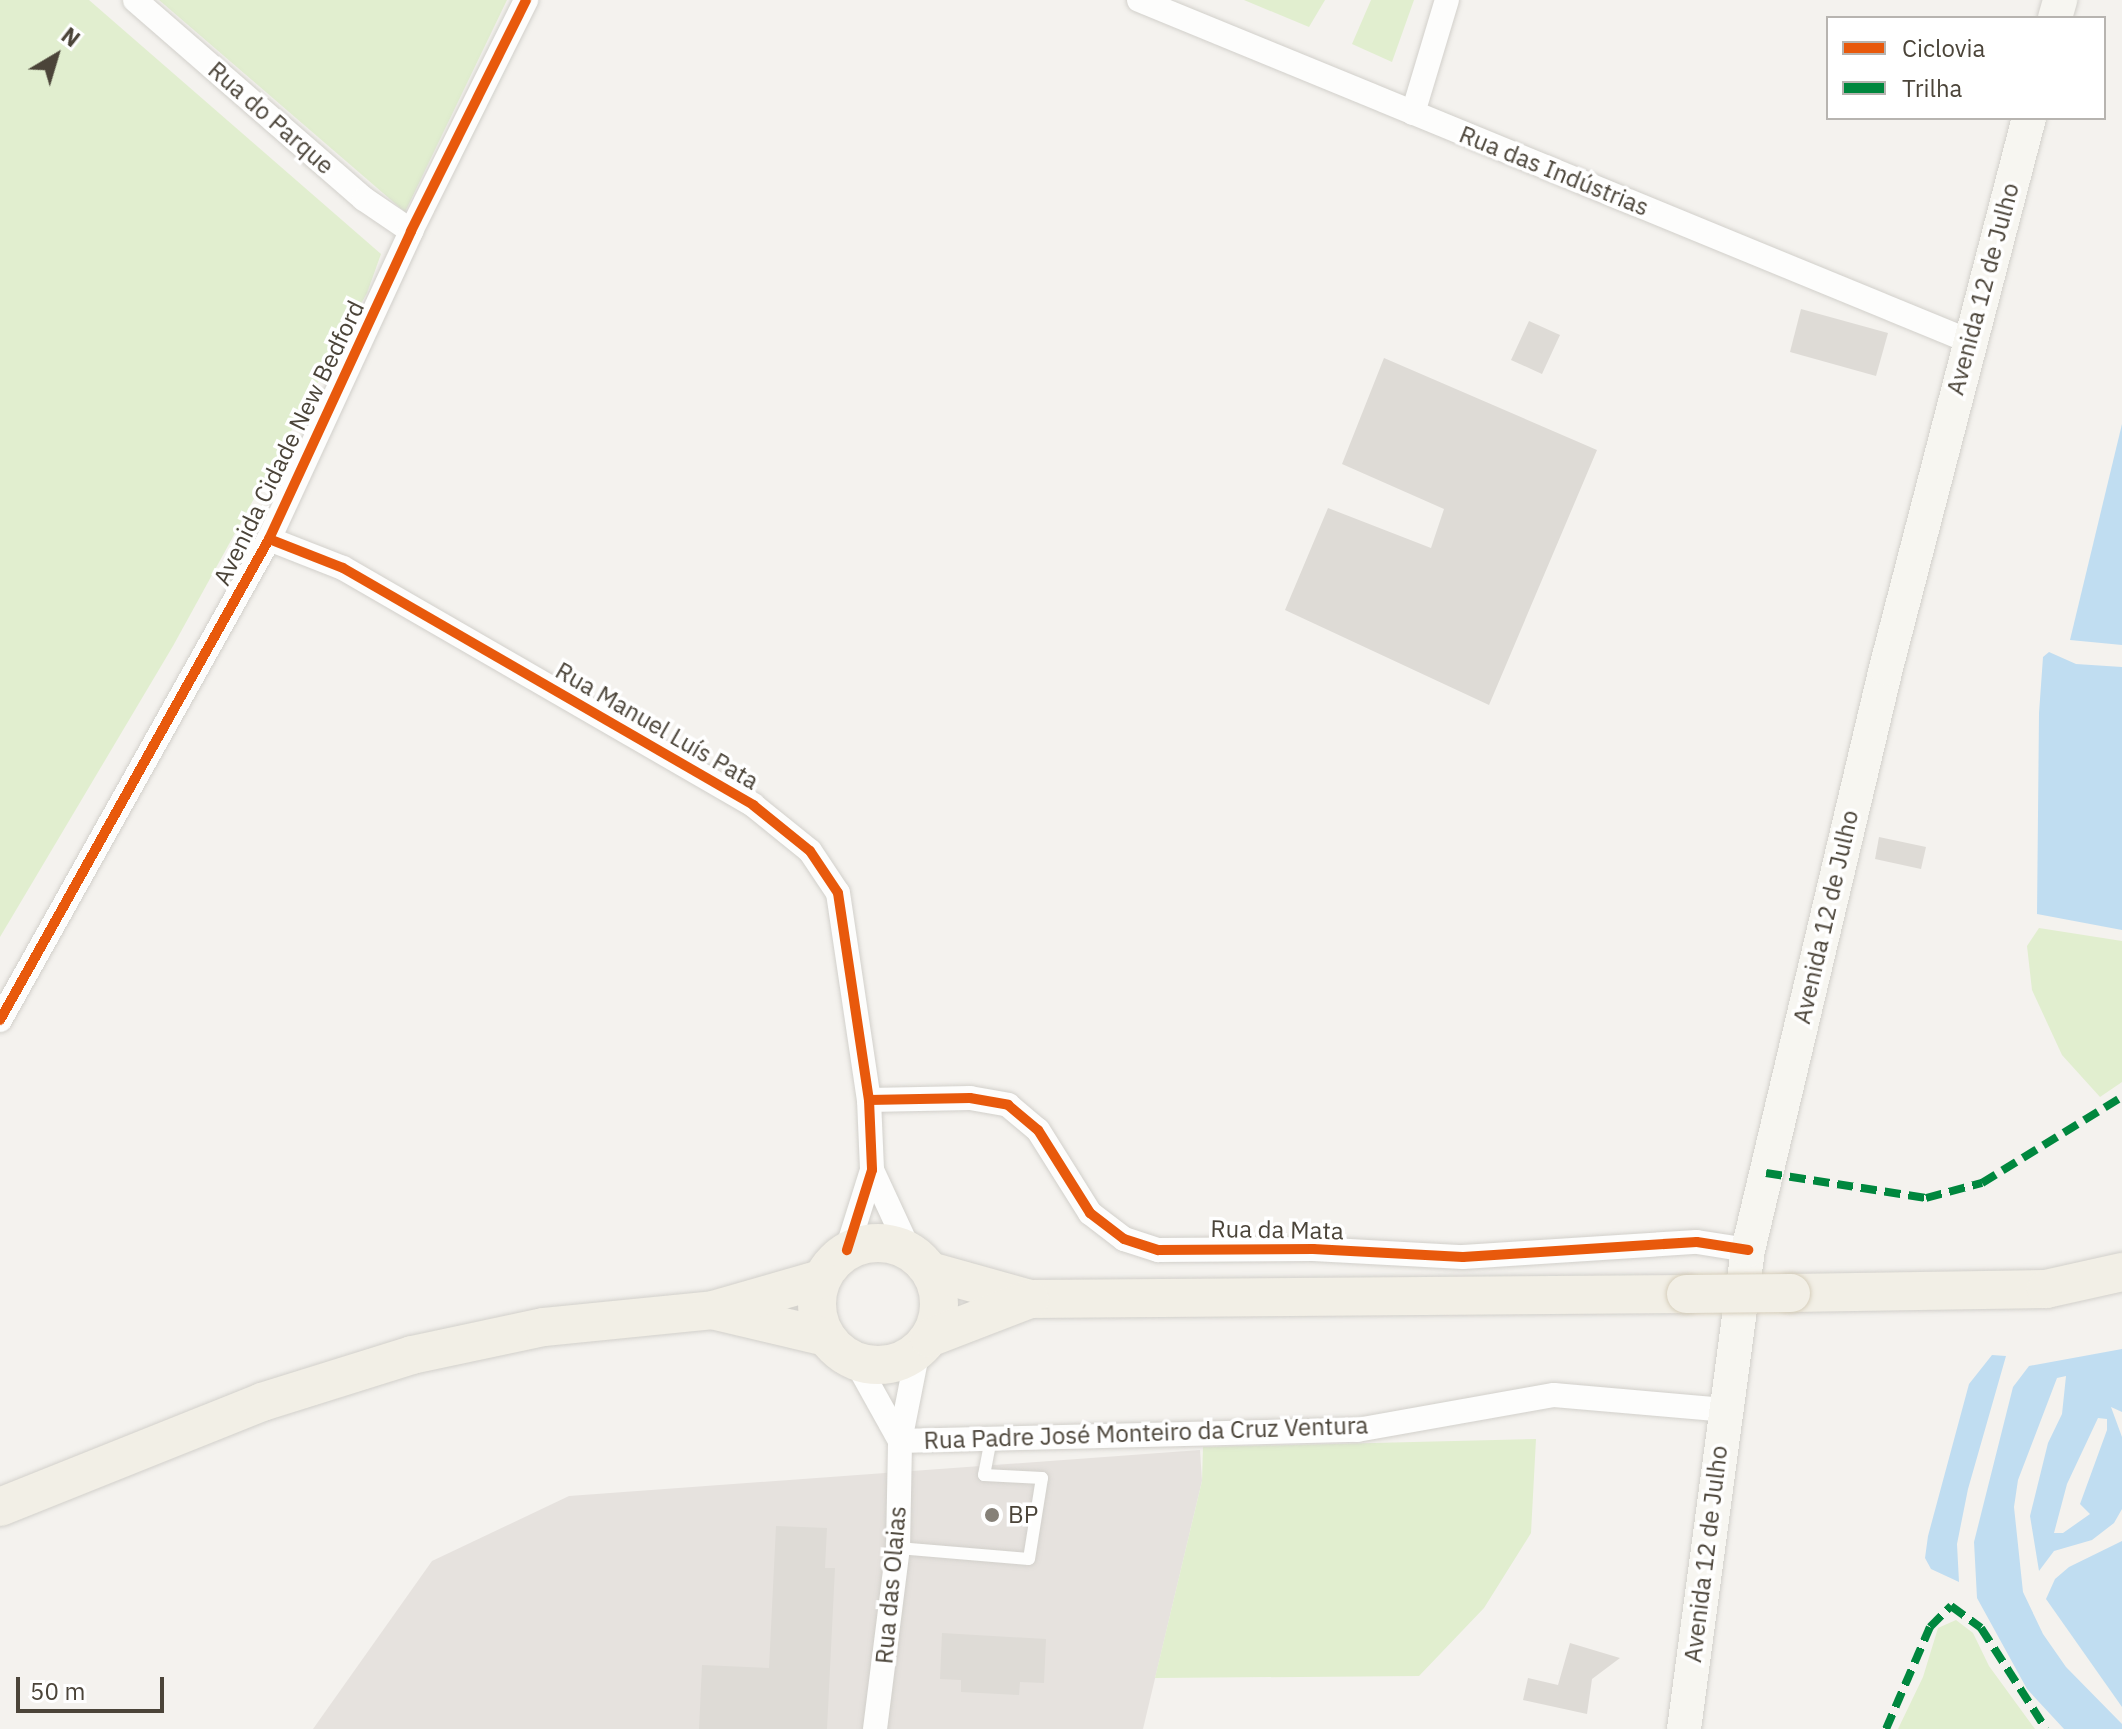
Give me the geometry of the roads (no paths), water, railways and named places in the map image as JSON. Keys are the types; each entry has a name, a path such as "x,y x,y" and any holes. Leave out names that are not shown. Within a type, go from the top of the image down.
{"main road":[{"name":"Avenida 12 de Julho","path":"1684,1729 1724,1410 1748,1250 1969,341 2028,120"},
{"path":"0,1507 124,1460 262,1402 412,1355 544,1327 713,1310 821,1279 847,1250 878,1243 919,1261 1030,1299 2046,1289 2122,1272"},
{"path":"919,1261 939,1305 923,1344"},
{"path":"821,1279 818,1319 840,1349"},
{"path":"713,1310 888,1364 923,1344 1030,1299"},
{"path":"0,1530 124,1460"}],"street":[{"name":"Rua do Parque","path":"135,0 364,199 411,231"},
{"name":"Avenida Cidade New Bedford","path":"0,1020 269,539 411,231 526,0"},
{"name":"Rua das Indústrias","path":"1139,0 1969,341"},
{"path":"1413,113 1447,0"},
{"name":"Rua Manuel Luís Pata","path":"269,539 371,584 753,805 810,851 838,893 869,1100 872,1170"},
{"name":"Rua da Mata","path":"869,1100 970,1098 1008,1105 1038,1130 1090,1213 1124,1239 1158,1250 1313,1249 1463,1257 1697,1242 1748,1250"},
{"path":"847,1250 872,1170"},
{"path":"872,1170 919,1261"},
{"name":"Rua das Olaias","path":"875,1729 898,1548 900,1441 923,1344"},
{"path":"840,1349 900,1441"},
{"name":"Rua Padre José Monteiro da Cruz Ventura","path":"900,1441 1357,1430 1554,1395 1724,1410"}],"lane":[{"path":"898,1548 1029,1559 1042,1478 984,1475 991,1439"}],"water":[{"path":"2122,424 2122,645 2070,640"},
{"path":"2049,652 2076,664 2122,667 2122,930 2037,914 2039,713 2043,657"},
{"path":"2122,1349 2122,1412 2111,1407 2122,1437 2122,1509 2114,1523 2092,1540 2054,1551 2039,1571 2030,1516 2048,1443 2062,1414 2066,1376 2057,1378 2018,1480 2014,1507 2023,1592 2043,1634 2066,1667 2122,1724 2122,1729 2064,1729 2027,1689 1977,1598 1974,1542 2013,1387 2029,1366","holes":["2098,1418 2107,1419 2107,1430 2080,1504 2090,1514 2063,1533 2054,1533 2067,1484"]},
{"path":"1992,1355 2006,1356 1968,1489 1957,1544 1959,1582 1931,1569 1925,1558 1928,1536 1969,1384"},
{"path":"2122,1541 2122,1707 2046,1599 2055,1579 2069,1567"}],"place":[{"name":"BP","path":"992,1515"}]}
